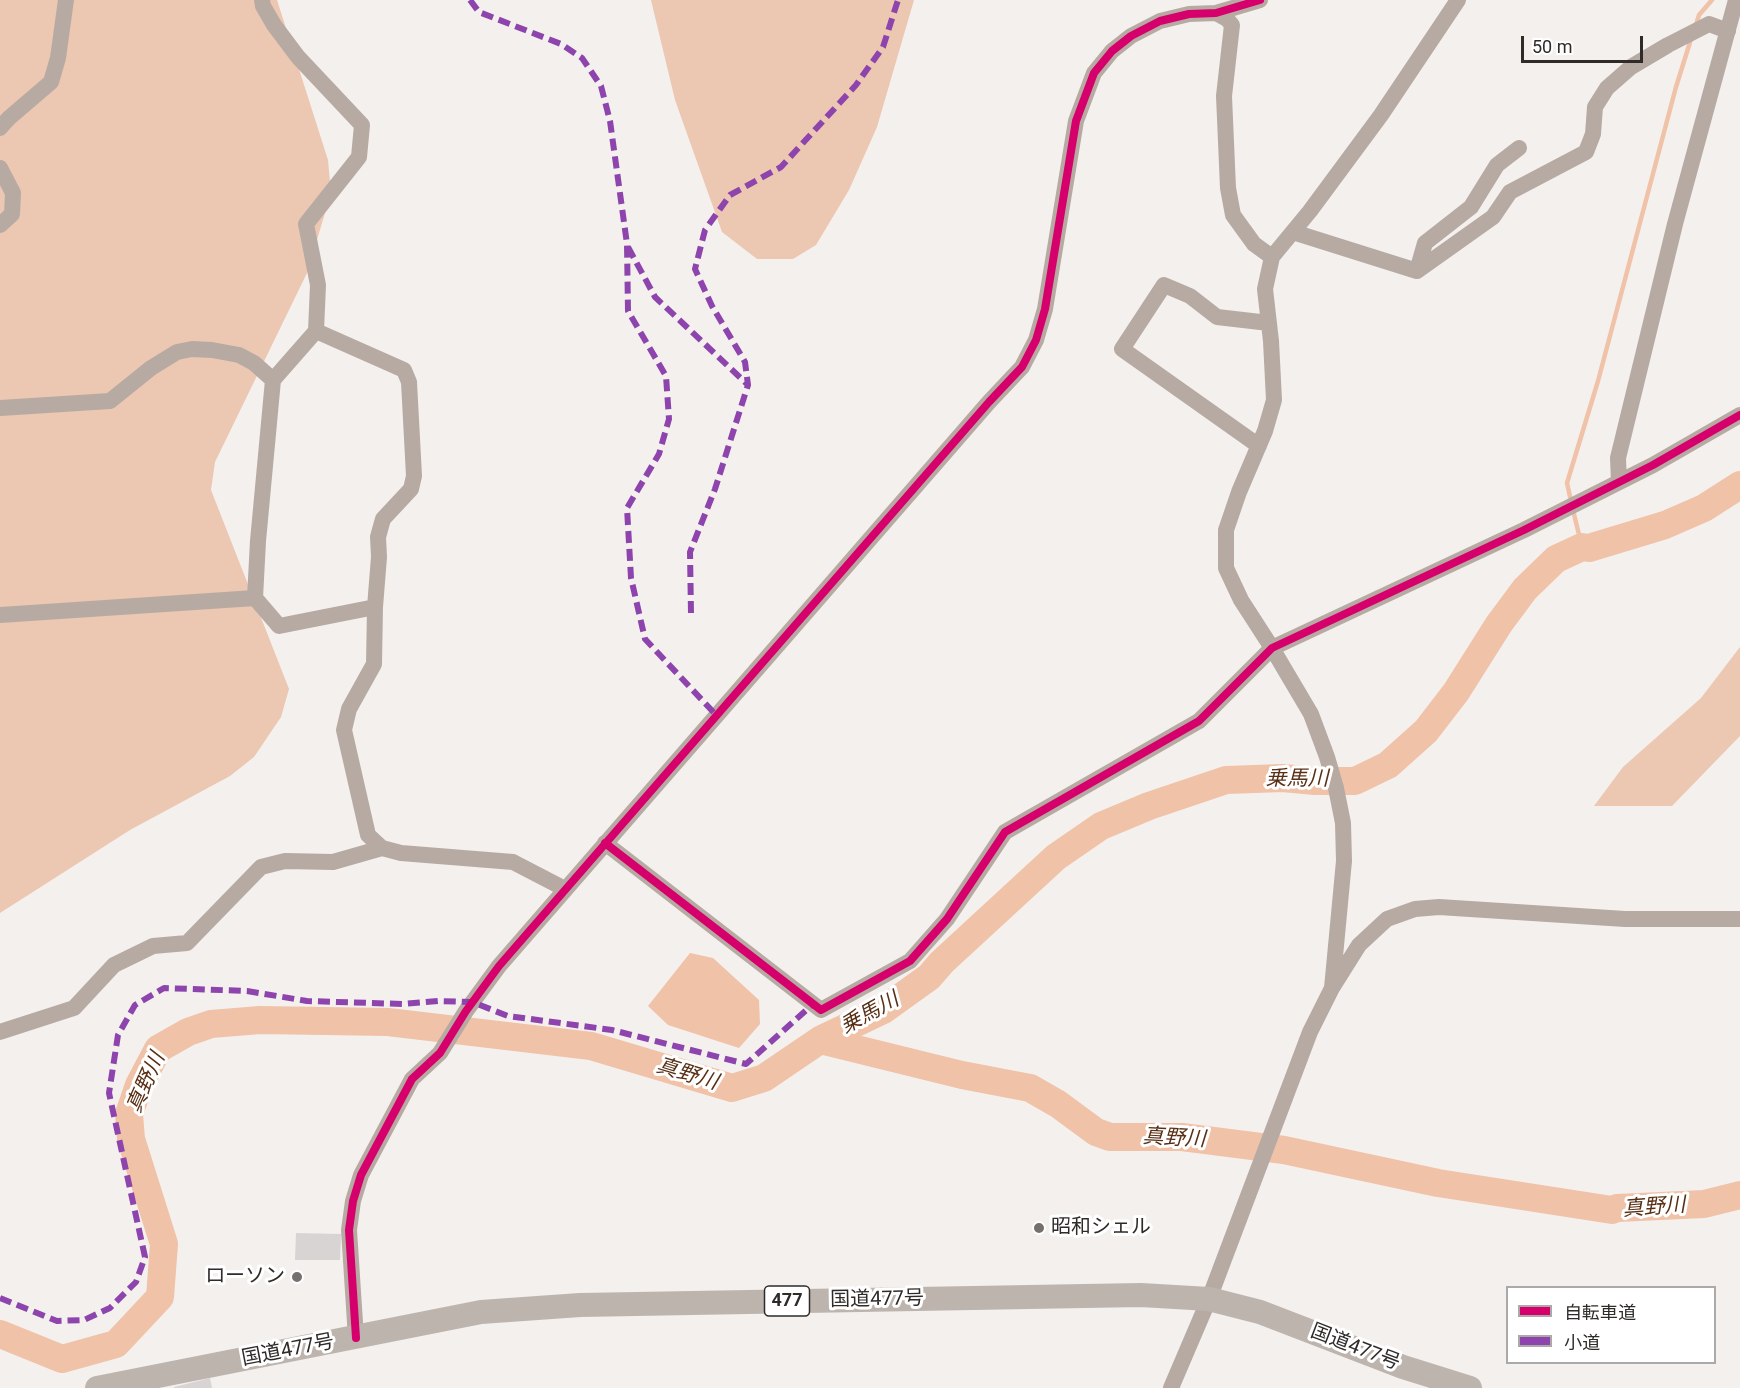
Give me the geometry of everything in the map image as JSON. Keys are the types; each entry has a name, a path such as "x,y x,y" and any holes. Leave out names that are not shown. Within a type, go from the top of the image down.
{"highway":[{"name":"国道477号","path":"98,1388 481,1312 580,1305 1141,1295 1209,1299 1260,1312 1403,1367 1470,1388"}],"street":[{"path":"0,128 51,82 58,58 66,0"},
{"path":"262,0 274,25 298,57 362,125 359,157 306,224 318,285 316,331 273,380 255,598 279,626 375,608"},
{"path":"356,1338 349,1230 353,1201 361,1175 412,1079 440,1053 466,1011 499,966 989,402 1022,367 1036,340 1045,309 1076,121 1095,73 1112,51 1131,36 1160,21 1189,14 1216,13 1260,0"},
{"path":"1332,988 1344,861 1343,823 1327,757 1311,714 1240,600 1226,568 1226,530 1259,446 1274,400 1274,376 1265,290 1272,257 1381,115 1458,0"},
{"path":"1619,482 1618,458 1675,224 1736,0"},
{"path":"1216,13 1232,25 1224,96 1228,189 1233,215 1254,244 1272,257"},
{"path":"1417,271 1493,217 1510,192 1586,152 1593,134 1595,107 1606,88 1631,67 1709,24 1728,31"},
{"path":"1417,271 1425,243 1471,207 1497,165 1519,148"},
{"path":"0,168 13,193 12,214 0,225"},
{"path":"1293,232 1417,271"},
{"path":"1259,446 1122,349 1164,285 1190,296 1217,317 1269,323"},
{"path":"316,331 404,370 409,382 414,476 411,489 383,519 378,537 374,664 349,710 344,730 368,835 382,848 401,853 513,862 565,889"},
{"path":"0,408 110,401 151,368 177,352 192,350 212,350 239,356 254,363 273,380"},
{"path":"605,843 821,1010 910,961 947,919 1005,831 1199,722 1272,648 1514,535 1653,465 1740,415"},
{"path":"0,615 255,598"},
{"path":"0,1032 74,1008 114,965 153,946 187,943 261,867 285,861 333,862 382,848"},
{"path":"1171,1388 1209,1299 1310,1032 1332,988 1359,945 1387,919 1415,909 1439,907 1625,919 1740,919"}],"shaded area":[{"path":"0,0 277,0 328,160 331,193 307,273 215,462 211,490 289,689 281,717 254,757 230,776 130,830 0,913"},
{"path":"651,0 914,0 877,127 849,190 816,245 793,259 757,259 722,232 675,100"},
{"path":"1740,647 1740,736 1672,806 1594,806 1623,767 1701,698"},
{"path":"690,953 713,958 759,1000 760,1024 739,1048 668,1025 648,1006"}],"building":[{"path":"296,1233 341,1234 340,1260 295,1260"},
{"path":"210,1378 212,1388 174,1388 174,1387"}],"waterway":[{"path":"1696,25 1699,15 1712,0"},
{"path":"1571,501 1567,483 1598,381 1676,87 1691,39"},
{"name":"真野川","path":"0,1334 62,1359 116,1344 160,1297 164,1244 131,1139 129,1114 139,1085 158,1049 188,1032 211,1024 260,1020 388,1022 591,1046 732,1088 764,1078 820,1040 883,1010 929,977 942,962 1056,857 1101,826 1149,806 1226,780 1283,778 1355,781 1388,765 1426,731 1456,692 1499,624 1525,589 1556,559 1582,547 1589,548 1665,525 1704,508 1740,485"},
{"path":"1573,510 1582,547"},
{"name":"真野川","path":"820,1040 962,1075 1030,1088 1058,1104 1096,1132 1110,1137 1182,1137 1284,1150 1438,1183 1612,1210 1704,1204 1740,1195"}],"marked path":[{"path":"470,0 479,12 561,44 582,58 601,86 610,121 627,244 628,311 666,376 669,419 659,454 627,508 631,578 645,639 716,715"},
{"path":"691,613 690,552 715,489 748,385 745,362 712,306 695,269 705,230 730,195 781,167 856,85 883,47 898,0"},
{"path":"628,247 655,297 748,385"},
{"path":"0,1298 57,1321 84,1320 110,1308 136,1282 145,1257 109,1093 118,1035 135,1005 164,988 247,991 307,1001 403,1004 438,1001 472,1002 508,1016 612,1030 746,1064 813,1004"}],"cycle path":[{"path":"356,1338 349,1230 353,1201 361,1175 412,1079 440,1053 466,1011 499,966 989,402 1022,367 1036,340 1045,309 1076,121 1094,73 1112,51 1131,36 1160,21 1189,14 1216,13 1260,0"},
{"path":"605,843 821,1010 910,961 947,919 1005,832 1199,721 1272,648 1524,530 1653,465 1740,415"}],"place":[{"name":"昭和シェル","path":"1039,1228"},
{"name":"ローソン","path":"297,1277"}],"water label":[{"name":"乗馬川","path":"1297,780"},
{"name":"乗馬川","path":"870,1014"}]}
